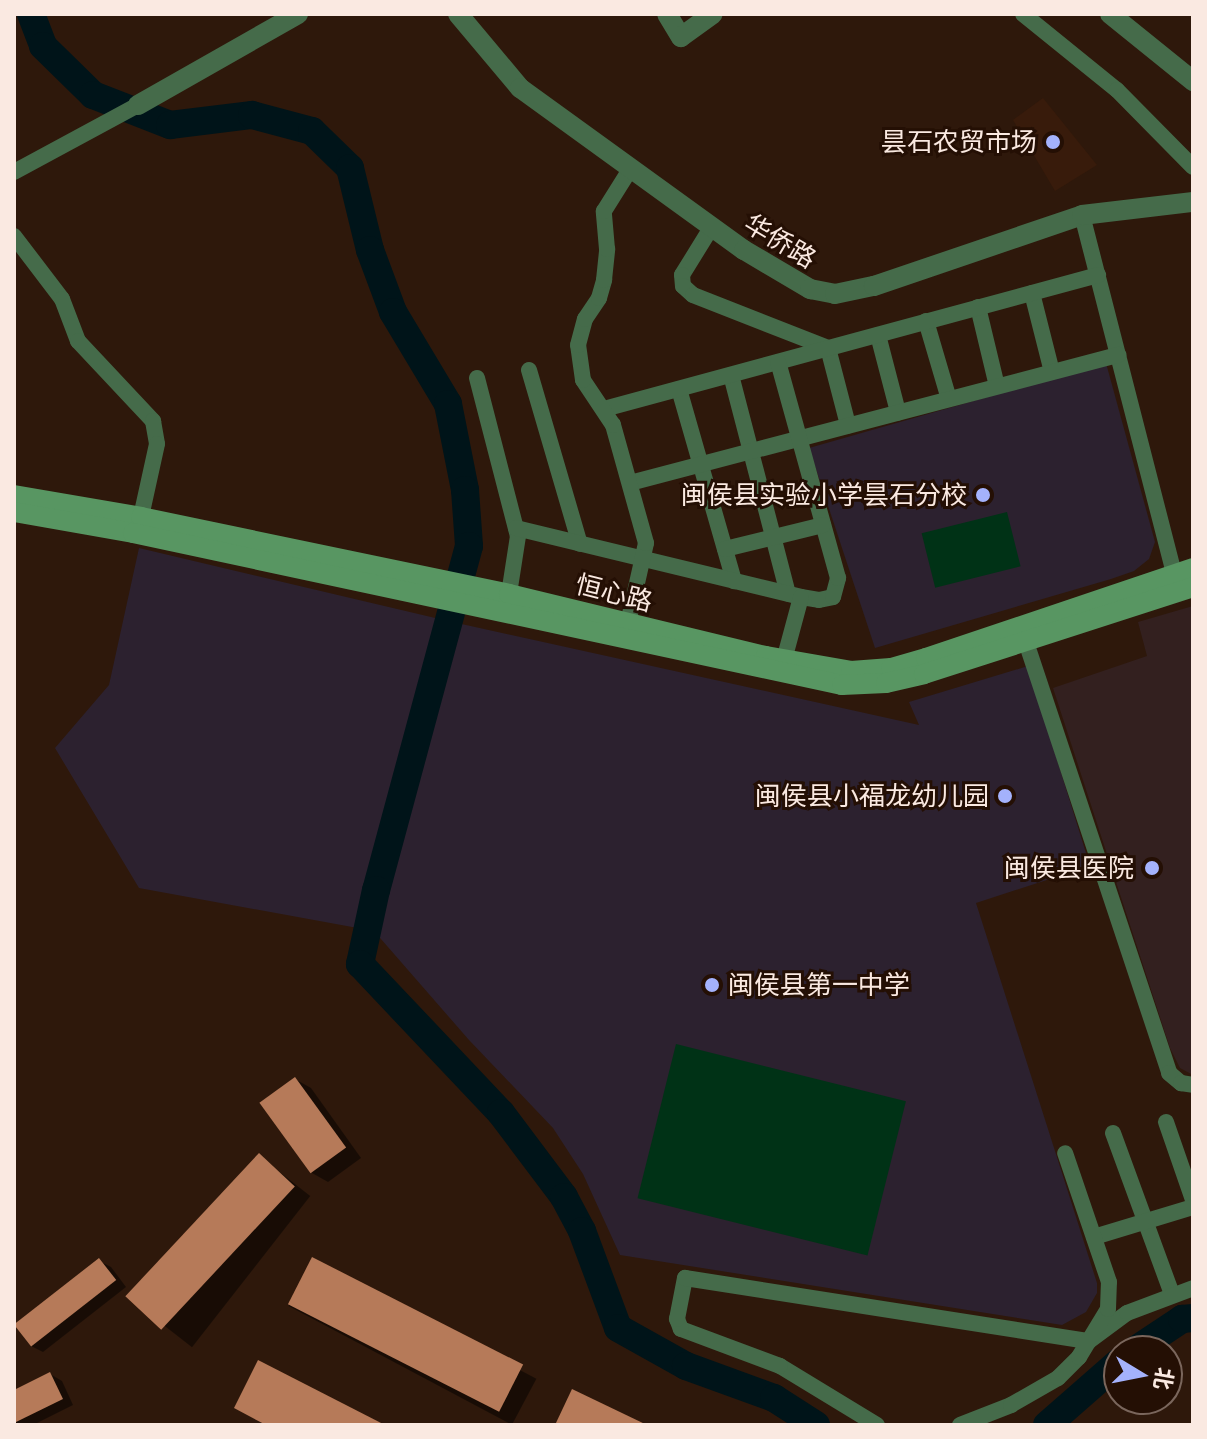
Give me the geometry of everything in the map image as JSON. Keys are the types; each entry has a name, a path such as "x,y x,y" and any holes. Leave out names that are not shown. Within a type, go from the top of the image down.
{"main road":[{"name":"恒心路","path":"14,495 141,517 842,685 904,679 1184,571"},
{"name":"恒心路","path":"14,512 439,589"},
{"name":"恒心路","path":"473,597 509,594 784,660 843,670 870,671 1193,587"}],"street":[{"path":"14,172 298,14"},
{"name":"华侨路","path":"458,14 520,88 711,228 797,284 835,294 874,286 1082,215 1193,202"},
{"path":"667,14 681,37 713,14"},
{"path":"1023,14 1117,90 1193,167"},
{"path":"1110,14 1193,81"},
{"path":"628,623 646,543 613,425 583,380 578,345 585,319 599,298 604,280 607,249 604,211 631,168"},
{"path":"1082,215 1118,355 1184,571"},
{"path":"711,228 682,275 686,291 828,348"},
{"path":"14,236 62,299 78,341 153,421 157,444 141,517"},
{"path":"604,409 1098,275"},
{"path":"1032,293 1052,372"},
{"path":"978,307 997,386"},
{"path":"926,321 949,399"},
{"path":"878,335 898,412"},
{"path":"828,348 848,425"},
{"path":"630,483 1118,355"},
{"path":"516,528 794,595 827,600 837,592 838,578 778,362"},
{"path":"529,370 580,544"},
{"path":"731,375 773,537 794,595 784,660"},
{"path":"477,378 519,547 509,594"},
{"path":"679,389 734,581"},
{"path":"725,549 823,525"},
{"path":"1023,633 1169,1073 1181,1083 1193,1085"},
{"path":"1166,1122 1193,1200"},
{"path":"1113,1133 1172,1294"},
{"path":"960,1425 1041,1390 1068,1369 1089,1341 1111,1296 1065,1153"},
{"path":"1094,1237 1193,1207"},
{"path":"877,1425 780,1366 681,1329 677,1319 685,1278 1089,1341 1127,1313 1193,1288"}],"shaded area":[{"name":"昙石农贸市场","path":"1043,98 1097,165 1055,191 1013,120"},
{"name":"闽侯县实验小学昙石分校","path":"1106,363 1155,542 1149,559 1134,571 1111,579 875,648 809,448"},
{"name":"闽侯县第一中学","path":"139,548 448,621 919,725 909,702 1028,666 1090,866 976,903 1097,1283 1097,1293 1086,1312 1062,1325 620,1255 583,1174 553,1128 469,1040 374,931 139,888 55,748 109,685"},
{"name":"闽侯县医院","path":"1193,606 1193,1075 1180,1068 1170,1048 1053,688 1147,656 1138,622"}],"green space":[{"path":"1007,512 1021,566 935,588 922,533"},
{"path":"676,1044 906,1101 867,1256 638,1198"}],"building":[{"path":"295,1077 346,1147 311,1173 259,1103"},
{"path":"259,1153 295,1186 161,1330 125,1296"},
{"path":"312,1257 523,1365 499,1412 288,1304"},
{"path":"99,1258 116,1280 31,1347 14,1324"},
{"path":"258,1360 385,1425 266,1425 234,1408"},
{"path":"50,1372 63,1399 14,1423 14,1390"},
{"path":"572,1389 647,1425 555,1425"}],"waterway":[{"path":"31,14 43,46 93,95 170,125 252,115 312,131 350,168 370,250 393,312 448,404 465,490 469,546 376,890 360,964 501,1113 564,1197 582,1231 618,1328 686,1366 774,1398 816,1425"},
{"path":"1158,1335 1182,1319 1193,1318"},
{"path":"1047,1425 1103,1376"}],"place":[{"name":"昙石农贸市场","path":"1053,142"},
{"name":"闽侯县实验小学昙石分校","path":"983,495"},
{"name":"闽侯县小福龙幼儿园","path":"1005,796"},
{"name":"闽侯县医院","path":"1152,868"},
{"name":"闽侯县第一中学","path":"712,985"}]}
